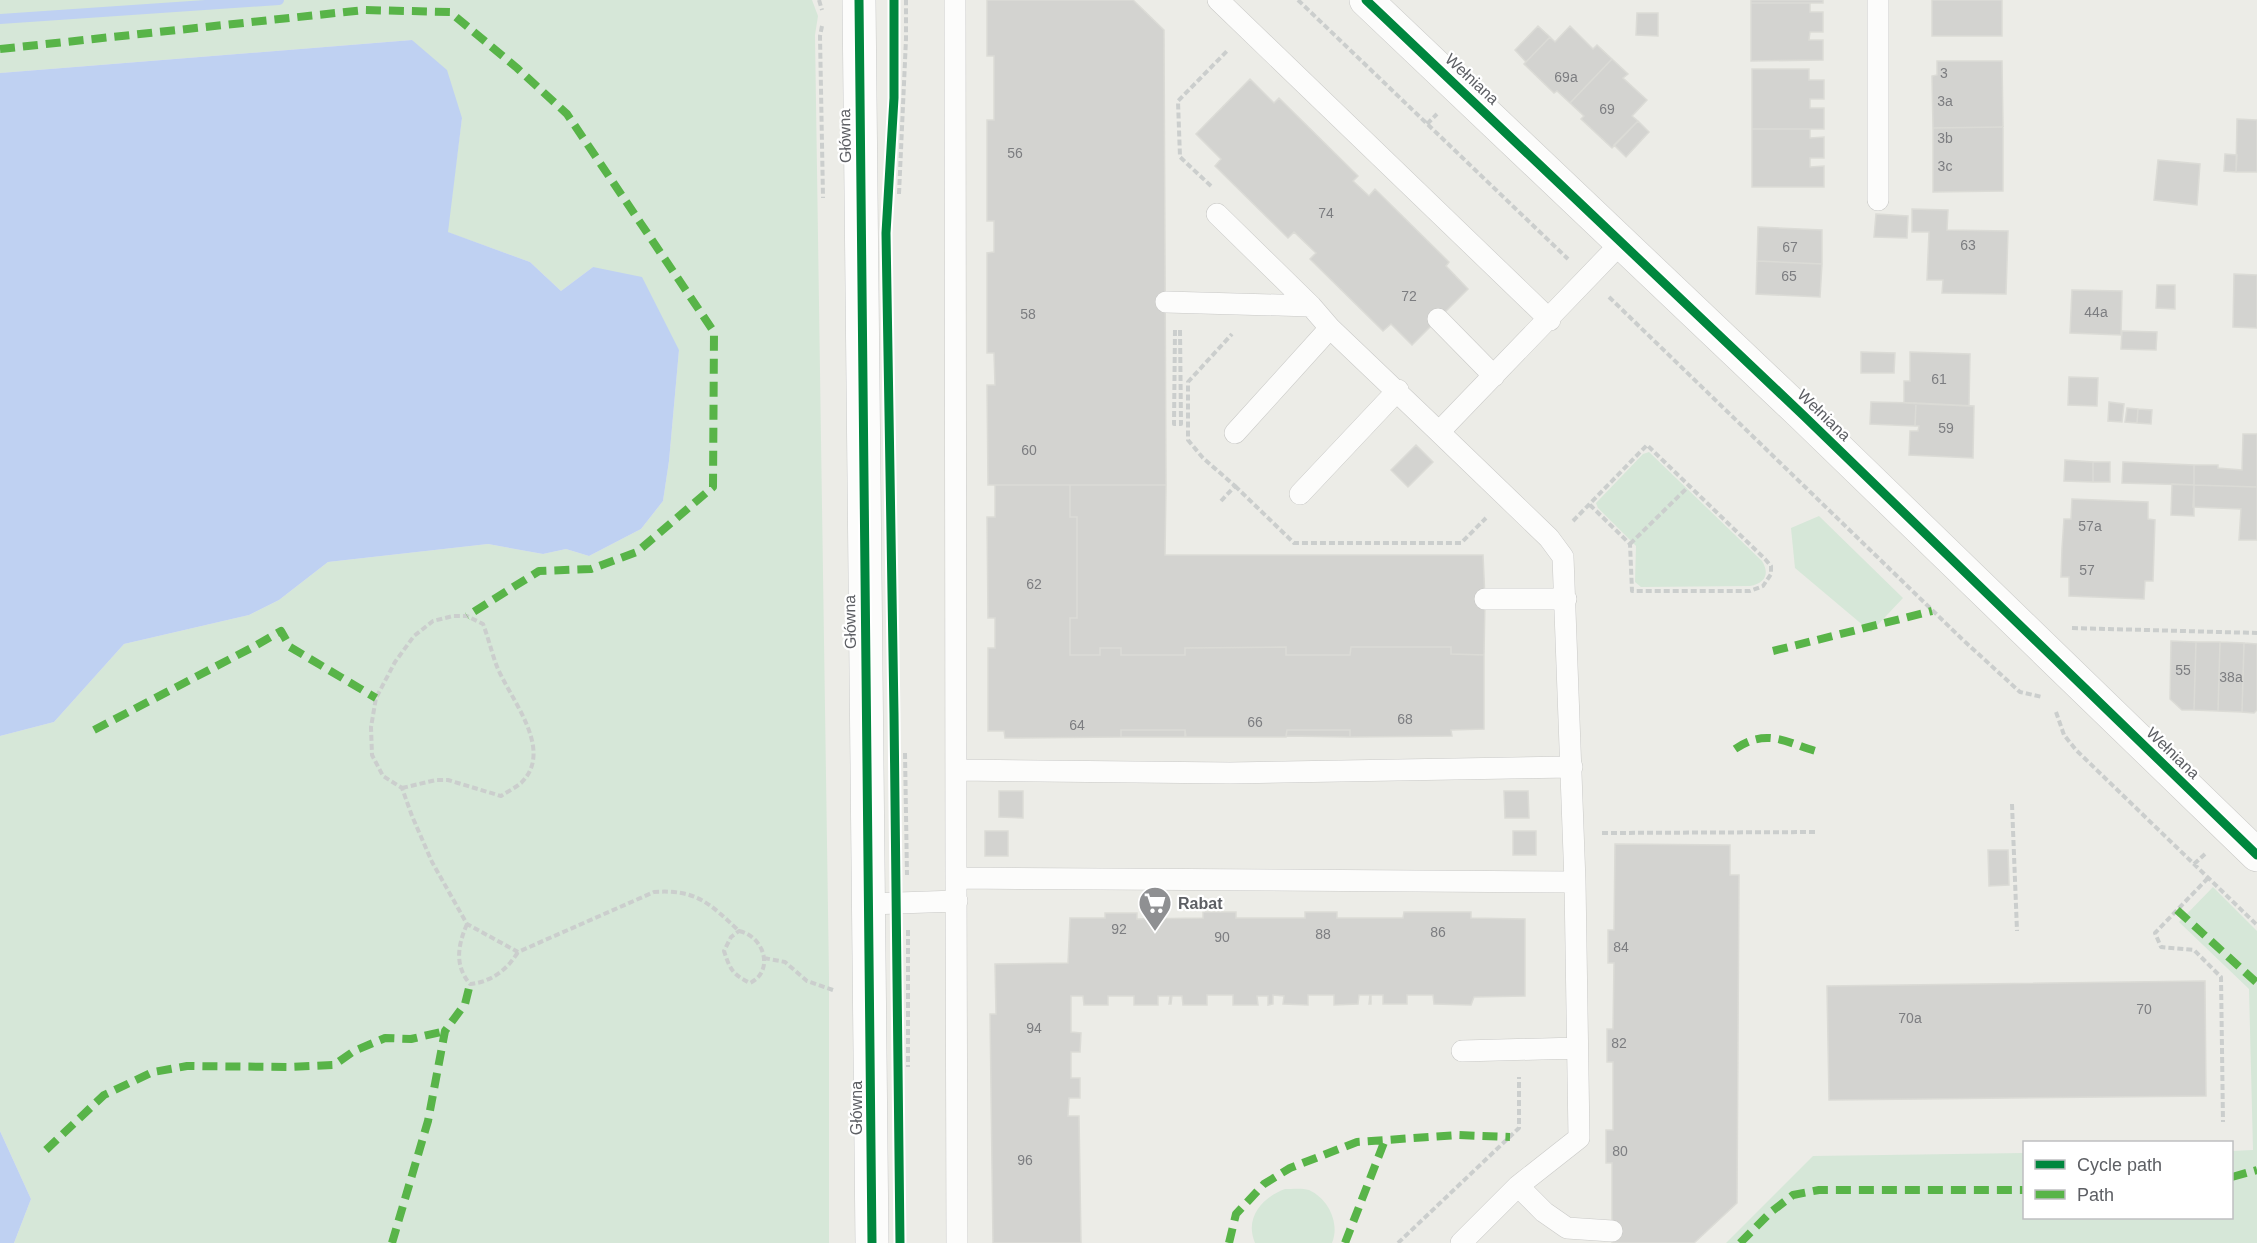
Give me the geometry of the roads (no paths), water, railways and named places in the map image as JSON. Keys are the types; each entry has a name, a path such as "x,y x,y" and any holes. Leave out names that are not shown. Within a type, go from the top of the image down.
{"street":[{"name":"Główna","path":"859,0 872,1243"},
{"name":"Wełniana","path":"1366,0 1622,242 2257,855"}],"lane":[{"path":"955,0 957,1243"},
{"path":"1218,0 1550,320"},
{"path":"1878,0 1878,200"},
{"path":"1217,214 1311,306 1330,328 1398,390 1549,538 1563,557 1572,767 1579,1138 1518,1186 1461,1243"},
{"path":"1439,432 1550,320 1622,242"},
{"path":"1171,302 1311,306"},
{"path":"1438,319 1494,376"},
{"path":"1235,433 1330,328"},
{"path":"1300,494 1398,390"},
{"path":"1485,598 1566,599"},
{"path":"957,770 1230,773 1572,767"},
{"path":"956,878 1575,882"},
{"path":"868,904 957,902"},
{"path":"1462,1051 1577,1048"},
{"path":"1518,1186 1544,1212 1567,1228 1611,1231"}],"water":[{"path":"412,40 447,70 462,118 448,232 530,262 561,291 593,267 642,277 679,350 663,501 641,529 589,556 566,549 543,554 488,544 328,562 279,600 249,615 124,644 54,722 0,736 0,73"},
{"path":"0,1131 31,1199 14,1243 0,1243"}],"waterway":[{"path":"0,19 279,0"}],"place":[{"name":"Rabat","path":"1155,932"}]}
